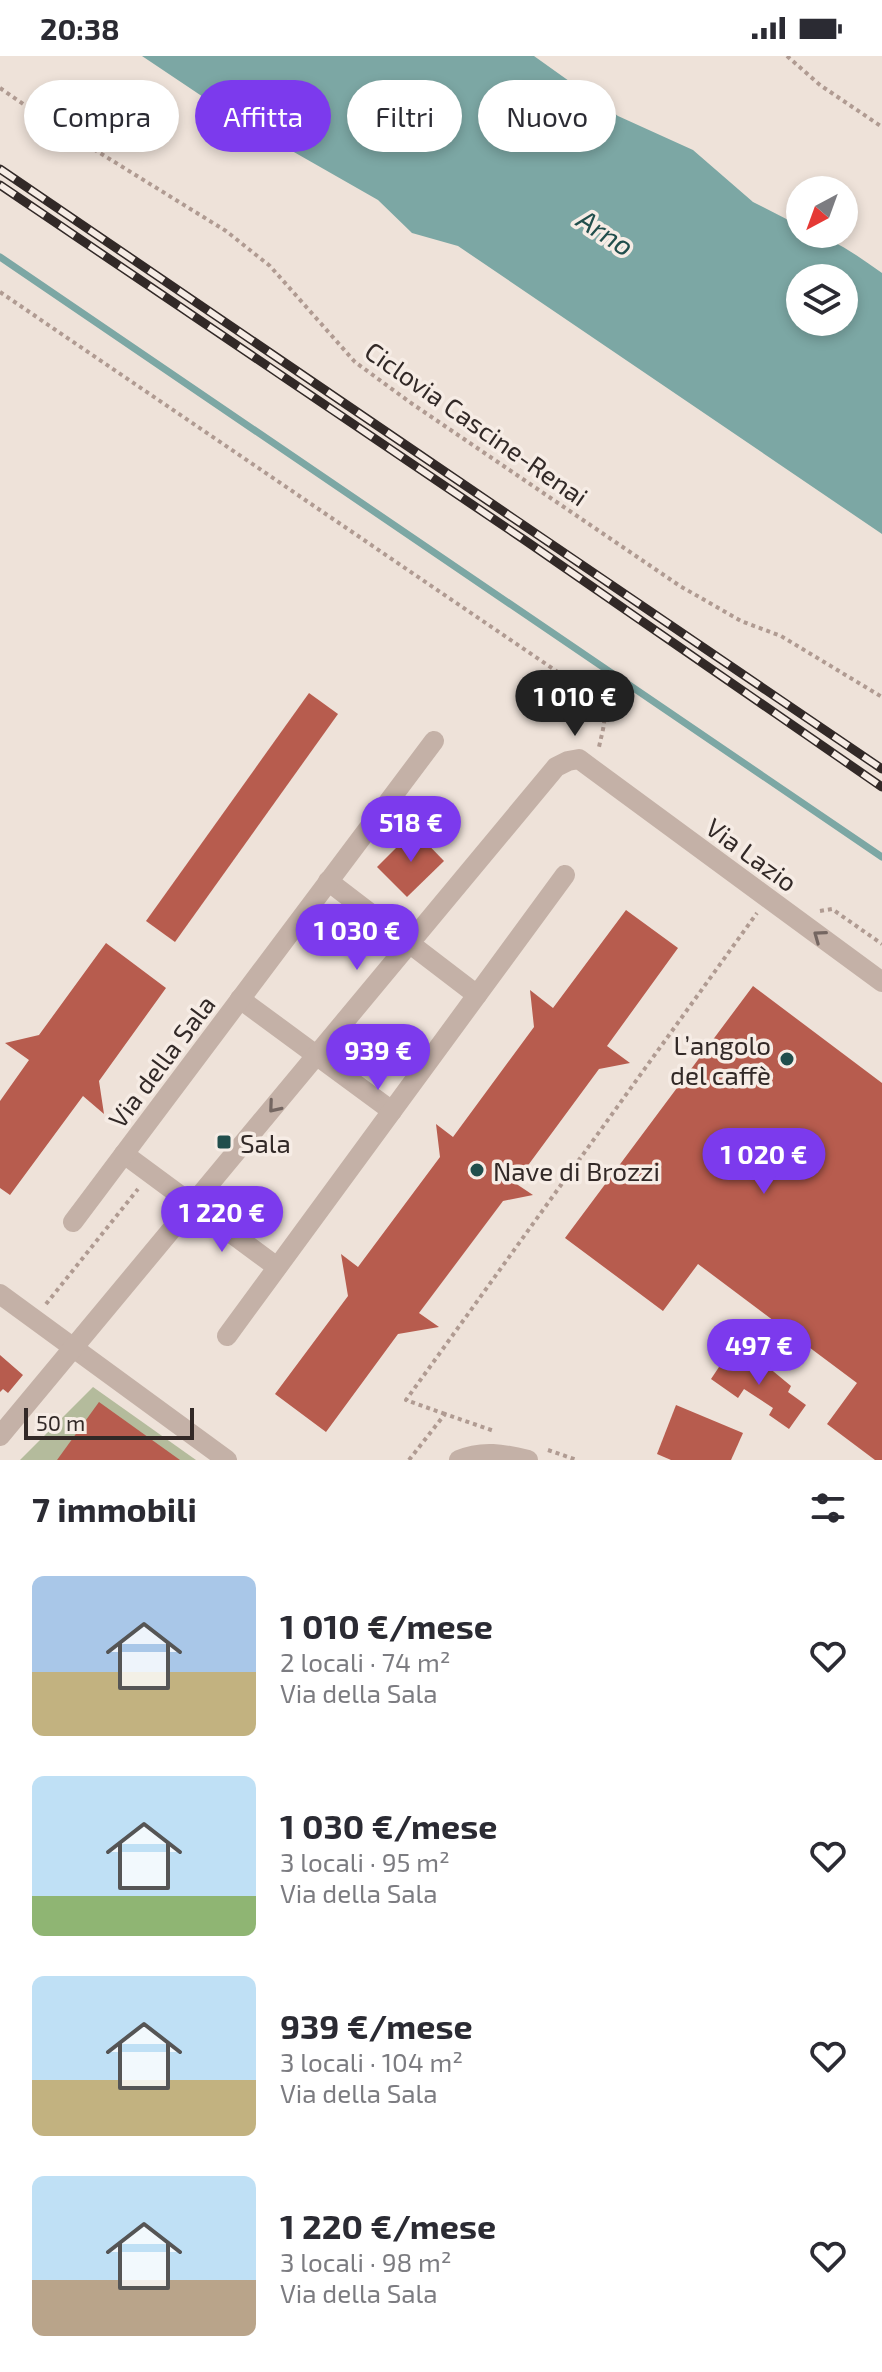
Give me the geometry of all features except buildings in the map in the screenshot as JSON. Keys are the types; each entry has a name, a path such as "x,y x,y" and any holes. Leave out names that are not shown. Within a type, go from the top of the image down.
{"street":[{"name":"Via della Sala","path":"73,1222 434,741"},
{"name":"Via Lazio","path":"410,943 556,767 579,759 882,982"},
{"path":"227,1336 565,875"},
{"path":"328,881 477,995"},
{"path":"0,1436 410,943"},
{"name":"Via della Sala","path":"240,999 392,1111"},
{"name":"Via della Sala","path":"124,1154 277,1267"},
{"path":"0,1294 227,1460"},
{"path":"459,1460 485,1453 528,1460"}],"path":[{"path":"787,56 820,85 882,127"},
{"name":"Ciclovia Cascine-Renai","path":"0,88 226,231 270,266 355,362 411,403 680,586 741,621 781,636 882,697"},
{"path":"0,292 587,692"},
{"path":"445,1414 406,1400 759,911 754,907"},
{"path":"57,1313 44,1305 150,1174"},
{"path":"551,1460 554,1452"}],"green space":[{"path":"93,1387 196,1460 20,1460"}],"water":[{"name":"Arno","path":"142,56 534,56 568,80 478,80 478,152 616,152 616,115 693,150 753,202 786,219 786,248 844,248 853,253 882,273 882,534 458,246 412,233 378,200 294,152 331,152 331,80 195,80 195,92"}],"waterway":[{"path":"0,257 882,857"}],"railway":[{"path":"0,169 882,769"},
{"path":"0,185 526,541 882,787"}],"place":[{"name":"L’angolo del caffè","path":"787,1059"},
{"name":"Sala","path":"224,1142"},
{"name":"Nave di Brozzi","path":"477,1170"}]}
